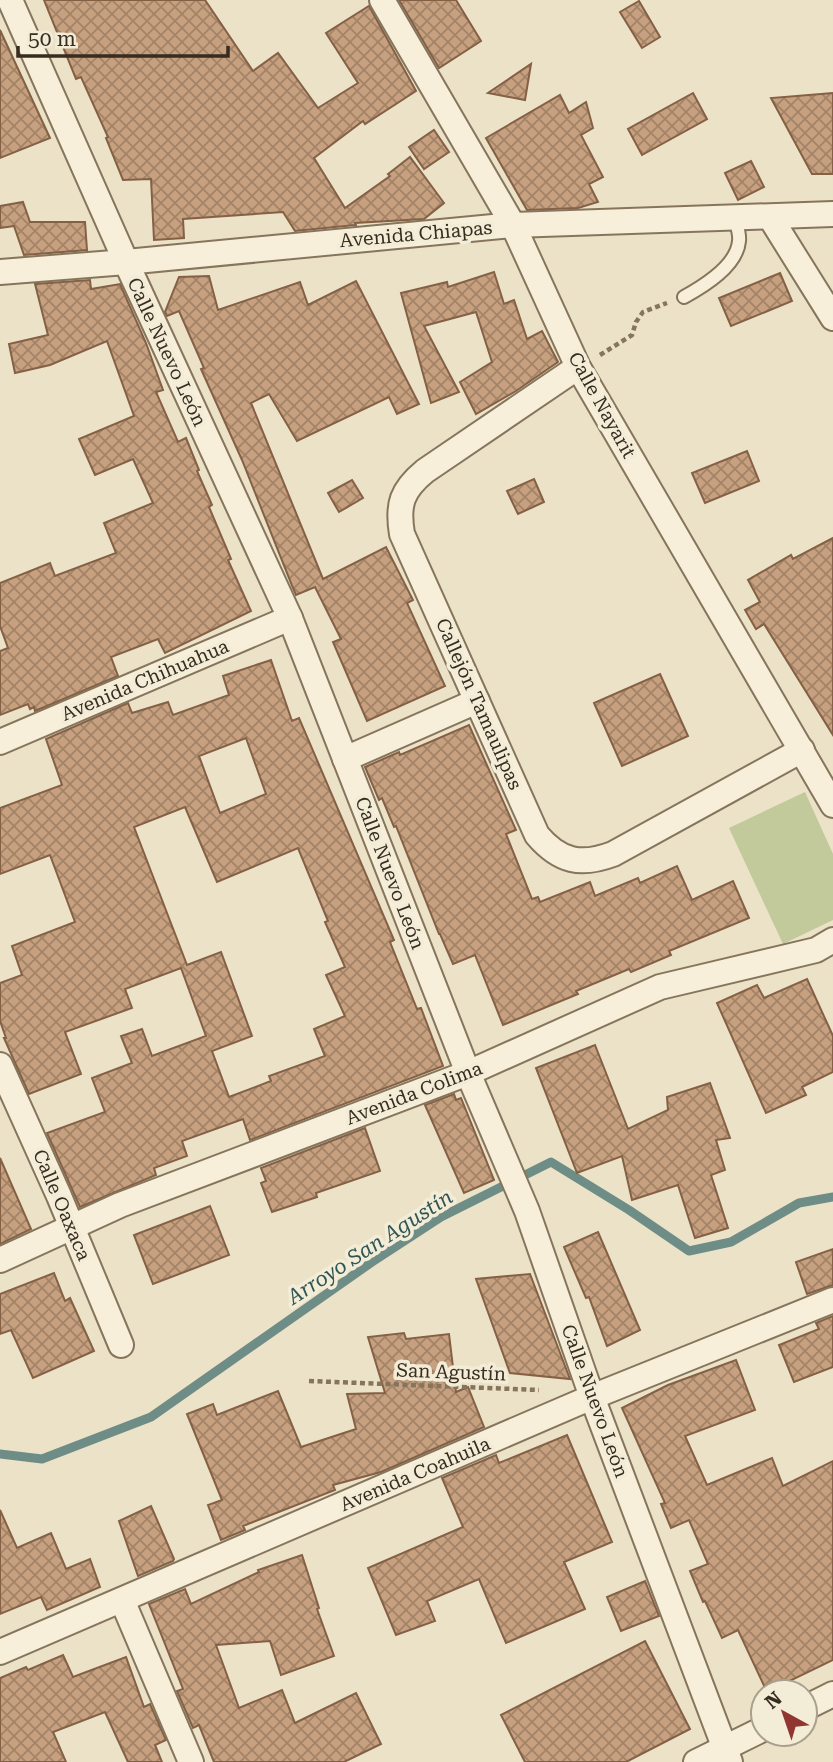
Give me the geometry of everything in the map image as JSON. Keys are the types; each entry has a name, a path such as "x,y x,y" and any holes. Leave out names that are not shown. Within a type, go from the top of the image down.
{"street":[{"name":"Calle Nuevo León","path":"10,0 125,262 290,618 468,1073 527,1211 592,1397 727,1755"},
{"name":"Calle Nayarit","path":"382,0 513,225 578,367 833,805"},
{"name":"Avenida Chiapas","path":"0,272 513,225 833,214"},
{"path":"770,217 833,318"},
{"name":"Callejón Tamaulipas","path":"578,367 425,471 412,482 402,498 399,516 402,534 537,835 548,848 563,857 580,861 597,860 802,750"},
{"name":"Avenida Chihuahua","path":"0,742 290,618"},
{"path":"345,759 477,701"},
{"name":"Avenida Colima","path":"0,1260 72,1226 468,1073 660,987 816,950 833,940"},
{"name":"Calle Oaxaca","path":"0,1065 72,1226 121,1345"},
{"name":"Avenida Coahuila","path":"0,1652 592,1397 833,1300"},
{"path":"122,1600 191,1762"},
{"path":"696,1762 727,1755 749,1739"}],"lane":[{"path":"684,297 702,287 732,259 740,239 735,219"}],"path":[{"path":"578,367 627,340 643,312 684,297"},
{"name":"San Agustín","path":"309,1381 541,1390"}],"green space":[{"path":"805,792 833,854 833,920 783,944 729,828"}],"building":[{"path":"44,0 205,0 253,71 278,53 318,108 358,83 326,33 369,6 416,91 365,124 363,121 314,158 345,208 390,176 388,174 410,157 444,203 424,219 355,223 356,225 295,231 283,212 183,219 184,238 154,240 151,179 123,180 106,138 108,137 81,77 76,79"},
{"path":"399,0 456,0 481,41 439,68"},
{"path":"639,1 660,37 642,48 620,12"},
{"path":"0,30 50,138 0,158"},
{"path":"531,64 525,100 488,93"},
{"path":"693,93 707,119 642,155 628,129"},
{"path":"833,93 833,174 812,174 771,98"},
{"path":"560,95 569,113 586,102 593,128 581,135 603,177 589,184 598,202 578,208 527,210 486,138"},
{"path":"434,130 449,152 424,169 409,147"},
{"path":"751,161 764,187 738,200 725,173"},
{"path":"23,202 30,222 85,222 87,250 24,255 14,226 0,228 0,206"},
{"path":"494,272 504,304 514,300 527,339 542,331 558,362 476,414 460,382 492,362 476,312 424,326 459,392 431,403 401,293 447,282 448,287"},
{"path":"780,273 792,301 731,326 719,298"},
{"path":"209,276 218,310 300,282 308,305 356,281 419,404 397,414 389,397 297,441 269,394 251,403 323,579 386,547 413,600 407,603 445,686 367,721 333,642 341,639 315,587 296,595 179,311 167,316 165,312 179,277"},
{"path":"90,280 91,289 120,284 163,390 156,392 178,442 186,438 212,505 209,507 231,559 228,560 251,611 165,653 158,639 111,657 118,676 35,711 34,707 30,709 28,704 0,715 0,651 8,648 0,626 0,583 50,563 55,576 116,553 104,523 153,503 133,459 95,475 79,439 134,416 107,341 50,365 15,373 9,344 48,335 35,284"},
{"path":"747,451 759,481 705,503 692,473"},
{"path":"534,479 544,502 518,514 507,491"},
{"path":"352,480 363,498 339,512 328,493"},
{"path":"833,538 833,735 764,624 756,629 745,610 760,602 748,580 791,555 793,559"},
{"path":"271,660 292,721 299,718 394,940 390,942 417,1009 421,1008 443,1066 250,1140 243,1119 182,1141 187,1156 154,1168 156,1175 80,1207 47,1133 105,1112 92,1078 132,1063 121,1036 142,1029 152,1056 206,1036 181,968 125,989 132,1008 65,1032 81,1074 29,1094 4,1038 0,1021 0,983 22,975 12,946 75,922 50,855 0,874 0,808 62,785 46,739 128,703 132,713 168,702 173,715 229,695 223,676","holes":["246,738 266,794 220,813 199,756","185,807 217,882 298,848 345,967 326,975 345,1016 314,1029 325,1056 269,1076 271,1081 229,1097 212,1051 252,1036 221,952 187,965 134,827"]},
{"path":"660,674 688,736 622,766 594,703"},
{"path":"469,725 516,830 506,834 532,899 538,897 540,902 590,882 595,896 638,878 640,883 677,866 692,900 733,881 749,918 669,951 671,955 576,991 578,994 503,1025 475,955 453,964 396,826 394,827 382,798 379,800 365,767"},
{"path":"807,979 833,1036 833,1072 802,1087 806,1095 766,1113 717,1003 757,985 764,998"},
{"path":"595,1045 628,1129 668,1110 667,1097 710,1083 730,1138 716,1140 725,1170 711,1175 728,1228 695,1238 678,1185 632,1200 622,1156 577,1173 536,1068"},
{"path":"454,1094 456,1100 461,1098 494,1180 464,1193 425,1105"},
{"path":"365,1128 380,1171 316,1193 317,1197 272,1212 261,1183 266,1181 261,1168"},
{"path":"0,1158 31,1229 0,1244"},
{"path":"210,1206 229,1255 153,1284 134,1235"},
{"path":"598,1232 640,1330 607,1346 589,1297 586,1298 564,1247"},
{"path":"833,1249 833,1285 807,1294 796,1262"},
{"path":"54,1273 65,1301 70,1298 94,1351 33,1378 11,1330 0,1334 0,1294"},
{"path":"530,1274 570,1379 510,1373 476,1279"},
{"path":"833,1316 833,1367 794,1382 779,1345 819,1329 816,1323"},
{"path":"404,1333 406,1339 449,1334 456,1392 468,1387 484,1427 381,1472 333,1485 335,1490 243,1526 245,1530 221,1540 208,1505 222,1500 187,1414 213,1404 217,1415 278,1391 301,1447 356,1429 347,1394 385,1393 368,1337"},
{"path":"736,1360 755,1410 685,1436 707,1485 772,1458 783,1486 833,1461 833,1660 796,1678 760,1678 738,1630 722,1638 690,1571 708,1564 689,1520 671,1528 661,1504 665,1503 622,1408 668,1385"},
{"path":"567,1435 612,1542 564,1562 585,1609 506,1643 479,1579 427,1601 435,1621 396,1635 368,1568 463,1527 442,1478 496,1455 499,1463"},
{"path":"151,1506 174,1559 138,1576 119,1521"},
{"path":"0,1510 17,1548 51,1533 66,1569 90,1559 100,1587 47,1610 41,1597 0,1614"},
{"path":"302,1555 334,1656 281,1675 270,1641 216,1645 239,1708 282,1690 295,1723 356,1693 381,1744 344,1762 214,1762 199,1725 193,1728 177,1691 183,1689 149,1604 185,1589 191,1604 259,1572 258,1570"},
{"path":"645,1581 659,1616 621,1631 607,1597"},
{"path":"645,1641 690,1729 626,1762 525,1762 501,1715"},
{"path":"63,1655 73,1677 126,1657 144,1707 150,1704 166,1740 155,1745 162,1762 128,1762 105,1712 53,1732 66,1762 0,1762 0,1678"}],"waterway":[{"name":"Arroyo San Agustín","path":"0,1454 42,1459 151,1417 372,1262 441,1217 551,1162 689,1251 731,1242 799,1203 833,1197"}]}
